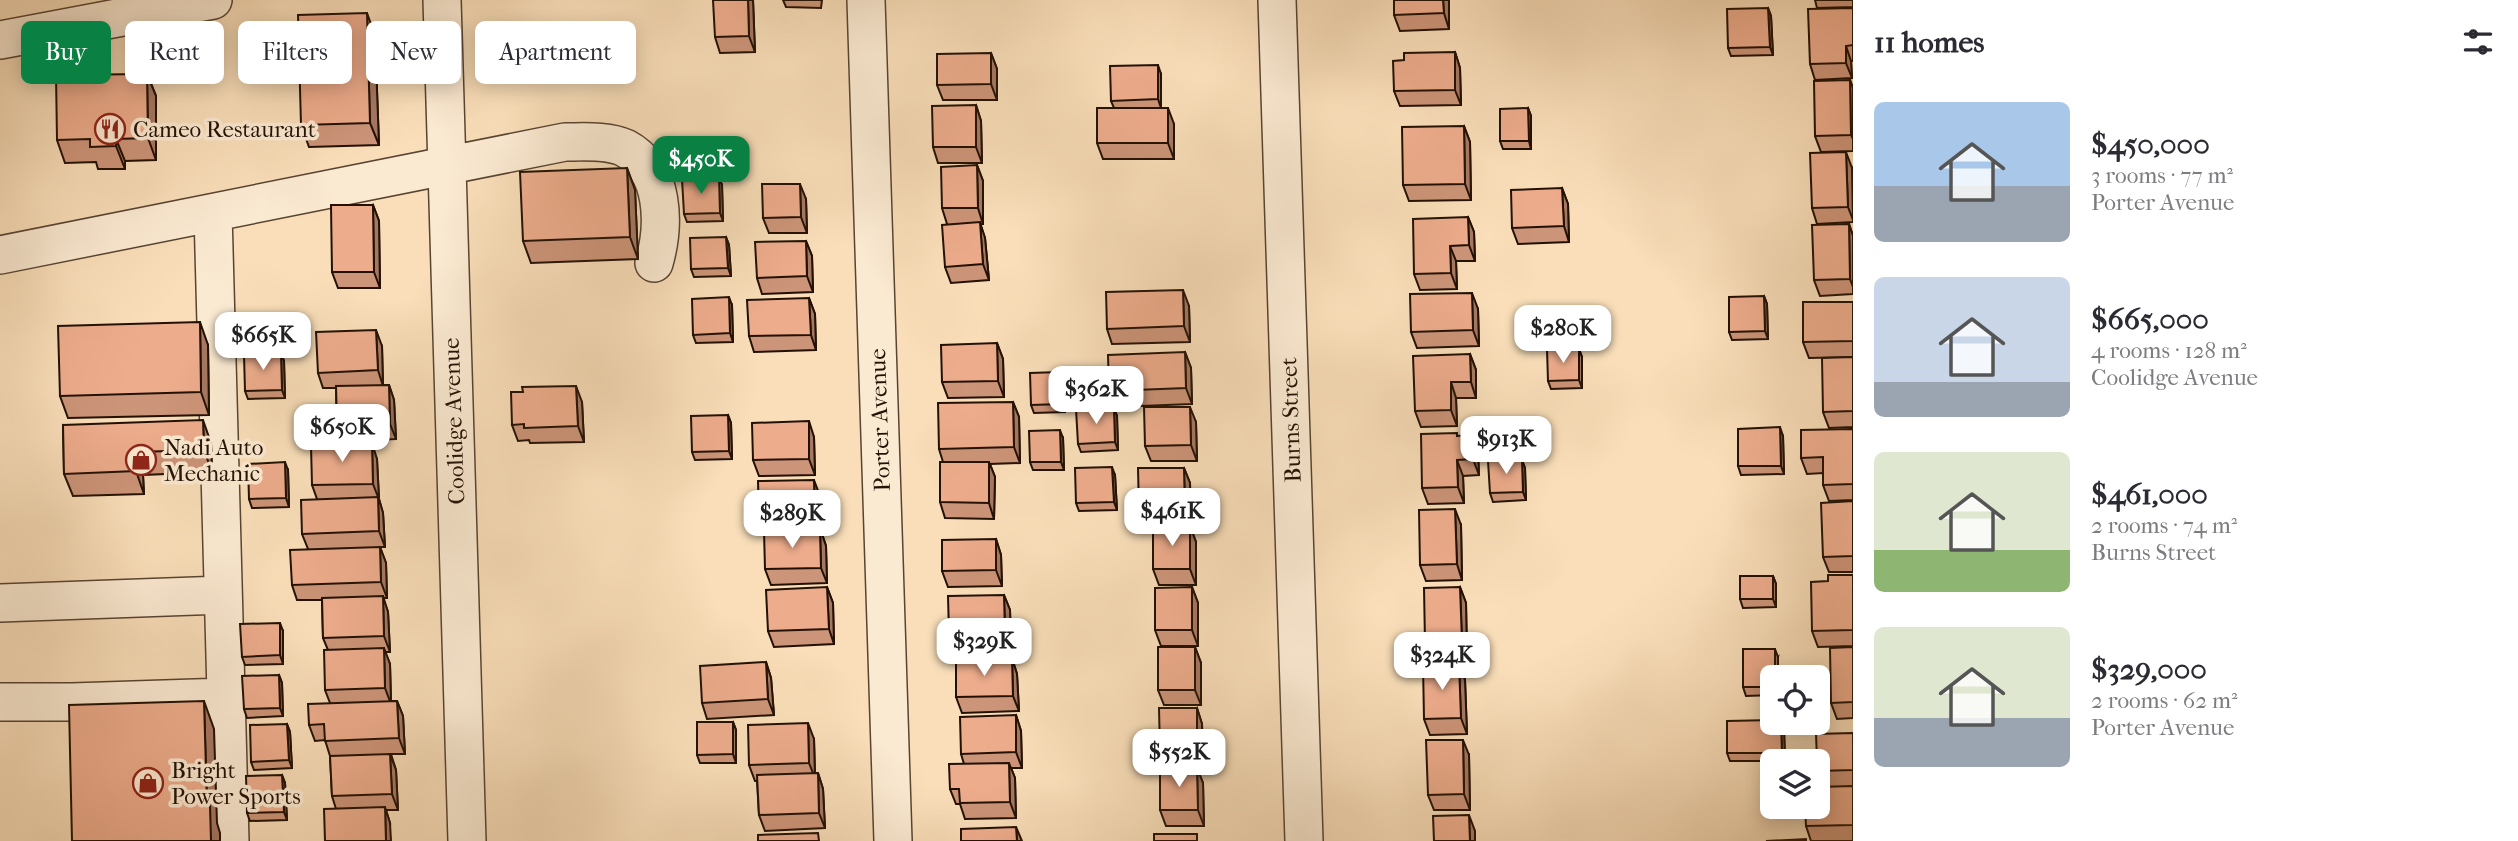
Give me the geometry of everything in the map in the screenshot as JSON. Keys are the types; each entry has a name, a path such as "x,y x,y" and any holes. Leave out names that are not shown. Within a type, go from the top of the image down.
{"street":[{"path":"0,40 213,0"},
{"name":"Coolidge Avenue","path":"442,0 467,841"},
{"name":"Porter Avenue","path":"866,0 893,841"},
{"name":"Burns Street","path":"1278,0 1304,841"},
{"path":"0,255 565,142 594,142 623,147 641,159 653,178 660,205 661,239 654,262"},
{"path":"213,212 230,841"},
{"path":"0,603 223,595"},
{"path":"0,702 226,697"}],"building":[{"path":"713,0 748,0 749,36 715,37"},
{"path":"1394,0 1443,0 1444,13 1394,15"},
{"path":"1768,8 1770,47 1728,48 1727,9"},
{"path":"1853,8 1853,45 1846,46 1846,63 1810,64 1808,9"},
{"path":"367,13 366,84 369,84 370,123 301,125 300,84 352,84 352,21 298,21 298,15"},
{"path":"1455,52 1455,90 1394,91 1393,61 1404,60 1404,53"},
{"path":"991,53 991,84 937,85 937,54"},
{"path":"1158,65 1158,99 1111,101 1110,66"},
{"name":"Cameo Restaurant","path":"111,74 125,74 125,84 147,84 148,138 116,139 116,146 90,147 90,139 57,140 56,84 111,84"},
{"path":"1850,80 1851,135 1815,136 1814,81"},
{"path":"976,105 976,147 933,147 932,106"},
{"path":"1097,108 1168,108 1168,143 1097,143"},
{"path":"1528,108 1529,141 1500,141 1500,109"},
{"path":"1464,126 1465,184 1403,185 1402,127"},
{"path":"1846,152 1848,207 1812,208 1810,153"},
{"path":"977,165 978,208 942,208 941,167"},
{"path":"627,168 630,237 523,241 520,172"},
{"path":"719,177 720,213 684,214 682,179"},
{"path":"762,184 800,184 801,217 763,218"},
{"path":"1562,188 1564,226 1512,228 1511,190"},
{"path":"331,205 373,205 374,272 332,272"},
{"path":"1468,217 1469,245 1450,246 1451,273 1414,274 1413,219"},
{"path":"980,222 983,264 945,267 942,225"},
{"path":"1849,224 1850,279 1814,280 1812,225"},
{"path":"726,237 728,268 691,269 690,238"},
{"path":"806,241 807,276 757,278 755,242"},
{"path":"1183,290 1184,326 1107,329 1106,292"},
{"path":"1472,293 1473,330 1411,332 1410,294"},
{"path":"1764,296 1765,331 1729,332 1729,297"},
{"path":"729,297 730,333 693,335 692,299"},
{"path":"809,298 811,335 749,336 747,300"},
{"path":"1803,302 1853,302 1853,341 1803,342"},
{"path":"200,322 201,392 60,396 58,326"},
{"path":"376,330 378,370 318,373 316,332"},
{"path":"997,343 998,381 942,382 941,345"},
{"path":"1547,349 1579,349 1579,380 1548,381"},
{"path":"1185,352 1186,388 1109,391 1108,355"},
{"path":"281,353 282,390 245,391 244,355"},
{"path":"1470,354 1471,382 1451,382 1451,410 1415,411 1413,356"},
{"path":"1853,357 1853,411 1823,412 1822,358"},
{"path":"1060,372 1062,404 1031,405 1030,373"},
{"path":"389,385 390,424 337,425 336,386"},
{"path":"576,386 578,426 524,428 524,424 512,425 511,392 523,392 522,387"},
{"path":"1013,402 1014,447 939,449 938,403"},
{"path":"1144,407 1190,407 1191,445 1145,446"},
{"path":"1114,408 1115,442 1078,444 1076,409"},
{"path":"728,415 729,451 692,452 691,416"},
{"path":"203,420 204,450 135,452 136,471 64,474 63,425"},
{"path":"809,421 809,459 753,460 752,423"},
{"path":"1780,427 1781,466 1738,466 1738,429"},
{"path":"1853,429 1853,484 1823,485 1823,457 1801,458 1801,430"},
{"path":"1060,430 1061,462 1030,462 1029,431"},
{"path":"1457,433 1457,436 1472,435 1473,459 1457,460 1458,487 1422,488 1421,434"},
{"path":"372,443 373,484 312,485 311,446"},
{"path":"1522,460 1523,492 1490,493 1488,461"},
{"path":"285,462 286,498 249,499 248,464"},
{"path":"940,462 989,462 989,503 940,502"},
{"path":"1112,467 1114,502 1076,503 1075,468"},
{"path":"1138,468 1184,468 1185,510 1139,510"},
{"path":"814,480 815,517 759,519 758,481"},
{"path":"378,497 379,531 302,534 301,500"},
{"path":"1853,501 1853,556 1823,557 1821,503"},
{"path":"1455,509 1457,564 1420,565 1419,510"},
{"path":"1190,526 1190,569 1153,569 1153,527"},
{"path":"820,530 821,568 765,569 764,531"},
{"path":"996,539 996,570 942,571 942,540"},
{"path":"380,547 381,582 292,585 290,550"},
{"path":"1828,575 1853,575 1853,630 1812,631 1811,582 1828,581"},
{"path":"1740,576 1773,576 1773,599 1740,599"},
{"path":"827,587 829,629 768,631 766,590"},
{"path":"1192,587 1192,630 1155,630 1155,588"},
{"path":"1460,587 1462,641 1425,642 1424,588"},
{"path":"1004,595 1005,632 949,634 948,596"},
{"path":"383,596 384,636 323,638 322,598"},
{"path":"280,623 280,655 242,657 240,624"},
{"path":"1158,647 1195,647 1195,690 1158,690"},
{"path":"1853,647 1853,702 1831,703 1830,648"},
{"path":"384,648 385,688 325,690 324,650"},
{"path":"1743,649 1775,649 1775,665 1760,665 1760,687 1743,687"},
{"path":"1012,658 1013,696 956,697 956,660"},
{"path":"766,662 768,699 702,703 700,666"},
{"path":"1459,664 1461,718 1424,719 1423,665"},
{"path":"279,675 280,708 244,709 242,676"},
{"name":"Bright Power Sports","path":"204,701 207,805 210,805 211,841 72,841 69,705"},
{"path":"397,701 399,738 325,741 324,724 309,725 308,704"},
{"path":"1159,708 1197,708 1197,750 1160,750"},
{"path":"1016,715 1016,752 961,754 960,717"},
{"path":"1760,720 1760,735 1781,735 1782,749 1760,749 1760,753 1727,753 1727,721"},
{"path":"697,722 733,722 733,754 697,755"},
{"path":"808,723 809,763 749,765 748,725"},
{"path":"287,724 289,760 251,762 250,725"},
{"path":"1853,733 1853,770 1830,771 1830,749 1817,749 1816,735"},
{"path":"1426,740 1463,740 1464,794 1428,795"},
{"path":"390,754 392,794 332,796 330,756"},
{"path":"1009,763 1010,802 960,803 959,789 950,789 949,764"},
{"path":"1160,768 1197,768 1198,810 1160,810"},
{"path":"818,773 819,813 759,815 757,775"},
{"path":"282,775 284,812 247,813 246,776"},
{"path":"1853,786 1853,825 1806,826 1806,819 1830,819 1830,787"},
{"path":"385,807 386,841 325,841 324,809"},
{"path":"1469,815 1470,841 1434,841 1433,816"},
{"path":"1016,827 1017,841 961,841 961,829"},
{"path":"818,833 819,841 758,841 758,835"},
{"path":"1154,834 1197,834 1197,841 1154,841"},
{"path":"1806,839 1806,841 1766,841"}],"place":[{"name":"Cameo Restaurant","path":"110,129"},
{"name":"Nadi Auto Mechanic","path":"141,460"},
{"name":"Bright Power Sports","path":"148,783"}]}
